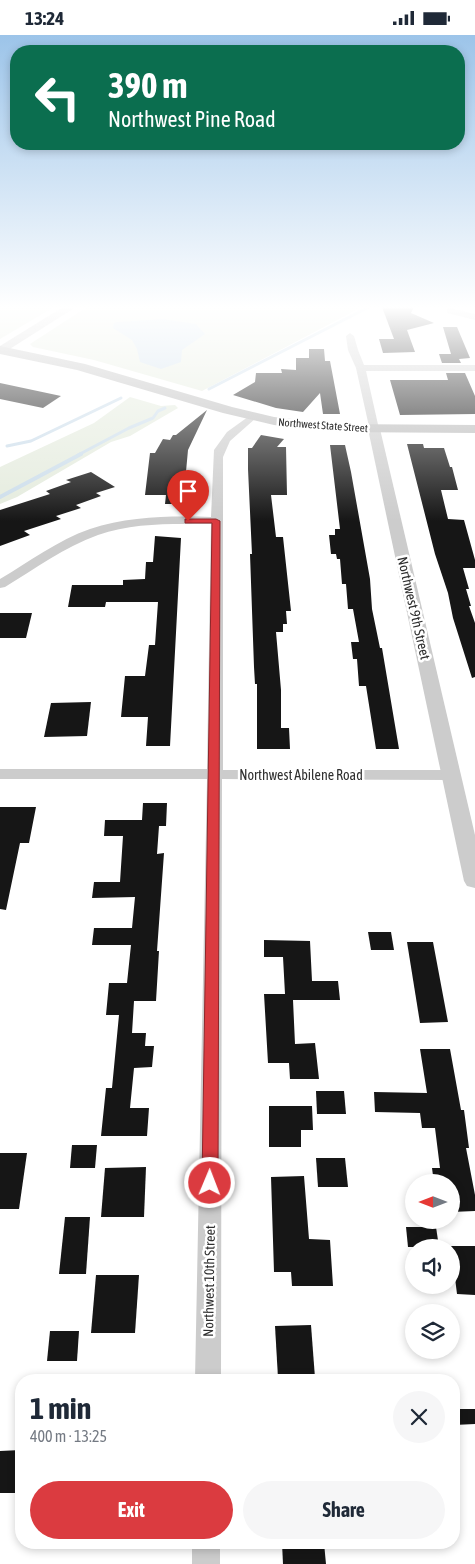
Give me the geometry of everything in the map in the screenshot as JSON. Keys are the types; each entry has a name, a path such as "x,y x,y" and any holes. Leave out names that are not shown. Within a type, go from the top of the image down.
{"main road":[{"name":"Northwest State Street","path":"119,378 252,417 298,425 374,429 475,429"}],"street":[{"name":"Northwest 9th Street","path":"363,378 475,881"},
{"name":"Northwest 10th Street","path":"208,1374 216,521 219,450 226,438 252,417"},
{"path":"0,584 82,537 105,529 151,521 216,521"},
{"name":"Northwest Abilene Road","path":"0,774 451,775"},
{"path":"206,1549 206,1564"}],"shaded area":[{"path":"158,378 226,378 202,391"},
{"path":"130,397 161,406 175,405 178,408 130,436 111,442 17,497 0,504 0,467 94,423"}],"building":[{"path":"255,378 333,378 340,414 323,414 320,393 303,412 276,408 233,395 255,382"},
{"path":"448,378 467,378 475,396 475,414 400,415 390,380 448,380"},
{"path":"0,383 61,396 43,408 0,399"},
{"path":"207,410 188,450 183,504 165,504 166,495 145,495 150,453 155,453 163,439 170,440 173,435 176,435"},
{"path":"261,435 284,439 277,447 286,447 287,495 271,495 276,537 283,537 291,611 286,611 287,624 283,624 283,632 276,632 281,690 281,728 289,728 290,749 257,749 257,684 255,684 254,667 248,448 252,448"},
{"path":"407,444 423,444 424,448 444,448 450,467 452,467 458,490 441,490 448,519 464,520 475,560 475,568 463,568 469,589 466,589 471,606 469,606 475,623 475,677 472,678 435,554"},
{"path":"330,445 345,445 370,579 372,609 380,648 382,648 399,749 376,749 366,686 359,686 357,659 353,659 351,642 359,642 353,609 348,609 346,584 342,584 340,559 337,559 336,554 331,554 329,535 335,535 335,529 340,529"},
{"path":"91,472 115,487 96,493 101,496 76,505 81,508 56,516 61,519 24,531 30,535 0,546 0,510 50,494 46,491 71,482 66,480"},
{"path":"155,536 181,538 170,746 146,746 148,717 121,717 125,676 145,676 149,645 155,645 158,602 106,602 105,607 68,607 72,585 123,585 123,580 145,579 146,562 153,562"},
{"path":"0,613 32,613 26,638 0,638"},
{"path":"91,702 87,736 44,737 51,703"},
{"path":"143,803 167,803 166,826 159,826 157,854 164,853 157,951 159,951 156,1001 134,1001 132,1033 146,1033 145,1046 154,1046 152,1067 134,1068 130,1108 149,1108 147,1136 101,1136 106,1088 112,1088 119,1015 106,1015 109,983 127,983 131,945 92,945 94,928 132,928 135,897 92,898 94,882 120,882 123,836 104,836 105,820 142,820"},
{"path":"0,807 36,807 29,843 20,843 6,910 0,909"},
{"path":"368,932 391,932 394,950 371,950"},
{"path":"264,940 310,941 312,981 338,981 340,1000 293,1000 295,1044 315,1043 319,1079 290,1079 289,1063 268,1063 264,994 285,994 283,957 264,957"},
{"path":"407,942 433,942 448,1022 420,1023"},
{"path":"420,1049 450,1049 461,1110 464,1110 469,1148 466,1148 475,1195 475,1211 460,1212 460,1174 433,1174 432,1168 440,1168 435,1128 422,1128 420,1113 375,1112 374,1092 427,1093"},
{"path":"316,1091 344,1091 346,1114 317,1114"},
{"path":"269,1106 312,1106 313,1130 301,1130 301,1147 269,1147"},
{"path":"72,1145 97,1145 95,1168 70,1168"},
{"path":"0,1153 27,1153 19,1209 0,1209"},
{"path":"316,1158 345,1158 348,1187 318,1187"},
{"path":"146,1167 144,1217 101,1217 105,1168"},
{"path":"304,1176 309,1239 330,1240 333,1286 292,1286 291,1272 274,1272 271,1177"},
{"path":"65,1217 90,1217 86,1274 59,1274"},
{"path":"406,1229 436,1229 438,1239 407,1239"},
{"path":"460,1246 475,1246 475,1295 457,1294 460,1294"},
{"path":"96,1275 139,1275 135,1333 91,1333"},
{"path":"311,1325 315,1374 278,1374 275,1326"},
{"path":"50,1331 79,1331 77,1361 47,1361"},
{"path":"460,1409 475,1409 475,1424 460,1425"},
{"path":"15,1450 15,1493 0,1493 0,1451"},
{"path":"282,1549 325,1549 326,1564 283,1564"}],"waterway":[{"path":"209,389 230,378"},
{"path":"7,446 31,441 121,398"},
{"path":"78,455 129,428 153,418 158,411 165,408"},
{"path":"0,497 81,454"}],"route":[{"path":"188,521 216,521 210,1183"}]}
